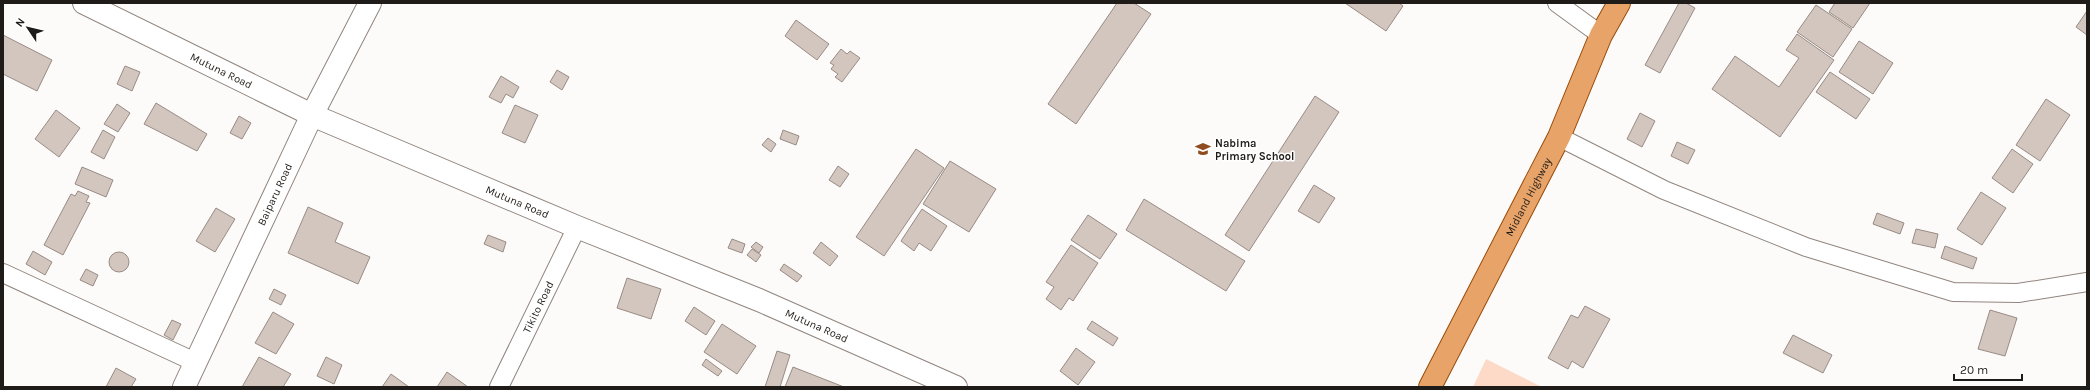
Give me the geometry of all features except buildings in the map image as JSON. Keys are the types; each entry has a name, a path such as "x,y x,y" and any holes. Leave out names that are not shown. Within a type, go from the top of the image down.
{"main road":[{"name":"Midland Highway","path":"1430,387 1559,138 1600,35 1619,3"}],"street":[{"name":"Mutuna Road","path":"84,3 312,115 577,227 759,300 956,387"},
{"name":"Baiparu Road","path":"184,387 312,115 370,3"},
{"path":"1557,3 1600,35"},
{"path":"1559,138 1664,190 1806,247 1953,292 2018,293 2087,282"},
{"name":"Tikito Road","path":"499,387 577,227"},
{"path":"3,273 195,362"}],"shaded area":[{"path":"1486,359 1542,387 1473,387"}],"place":[{"name":"Nabima Primary School","path":"1203,149"}]}
